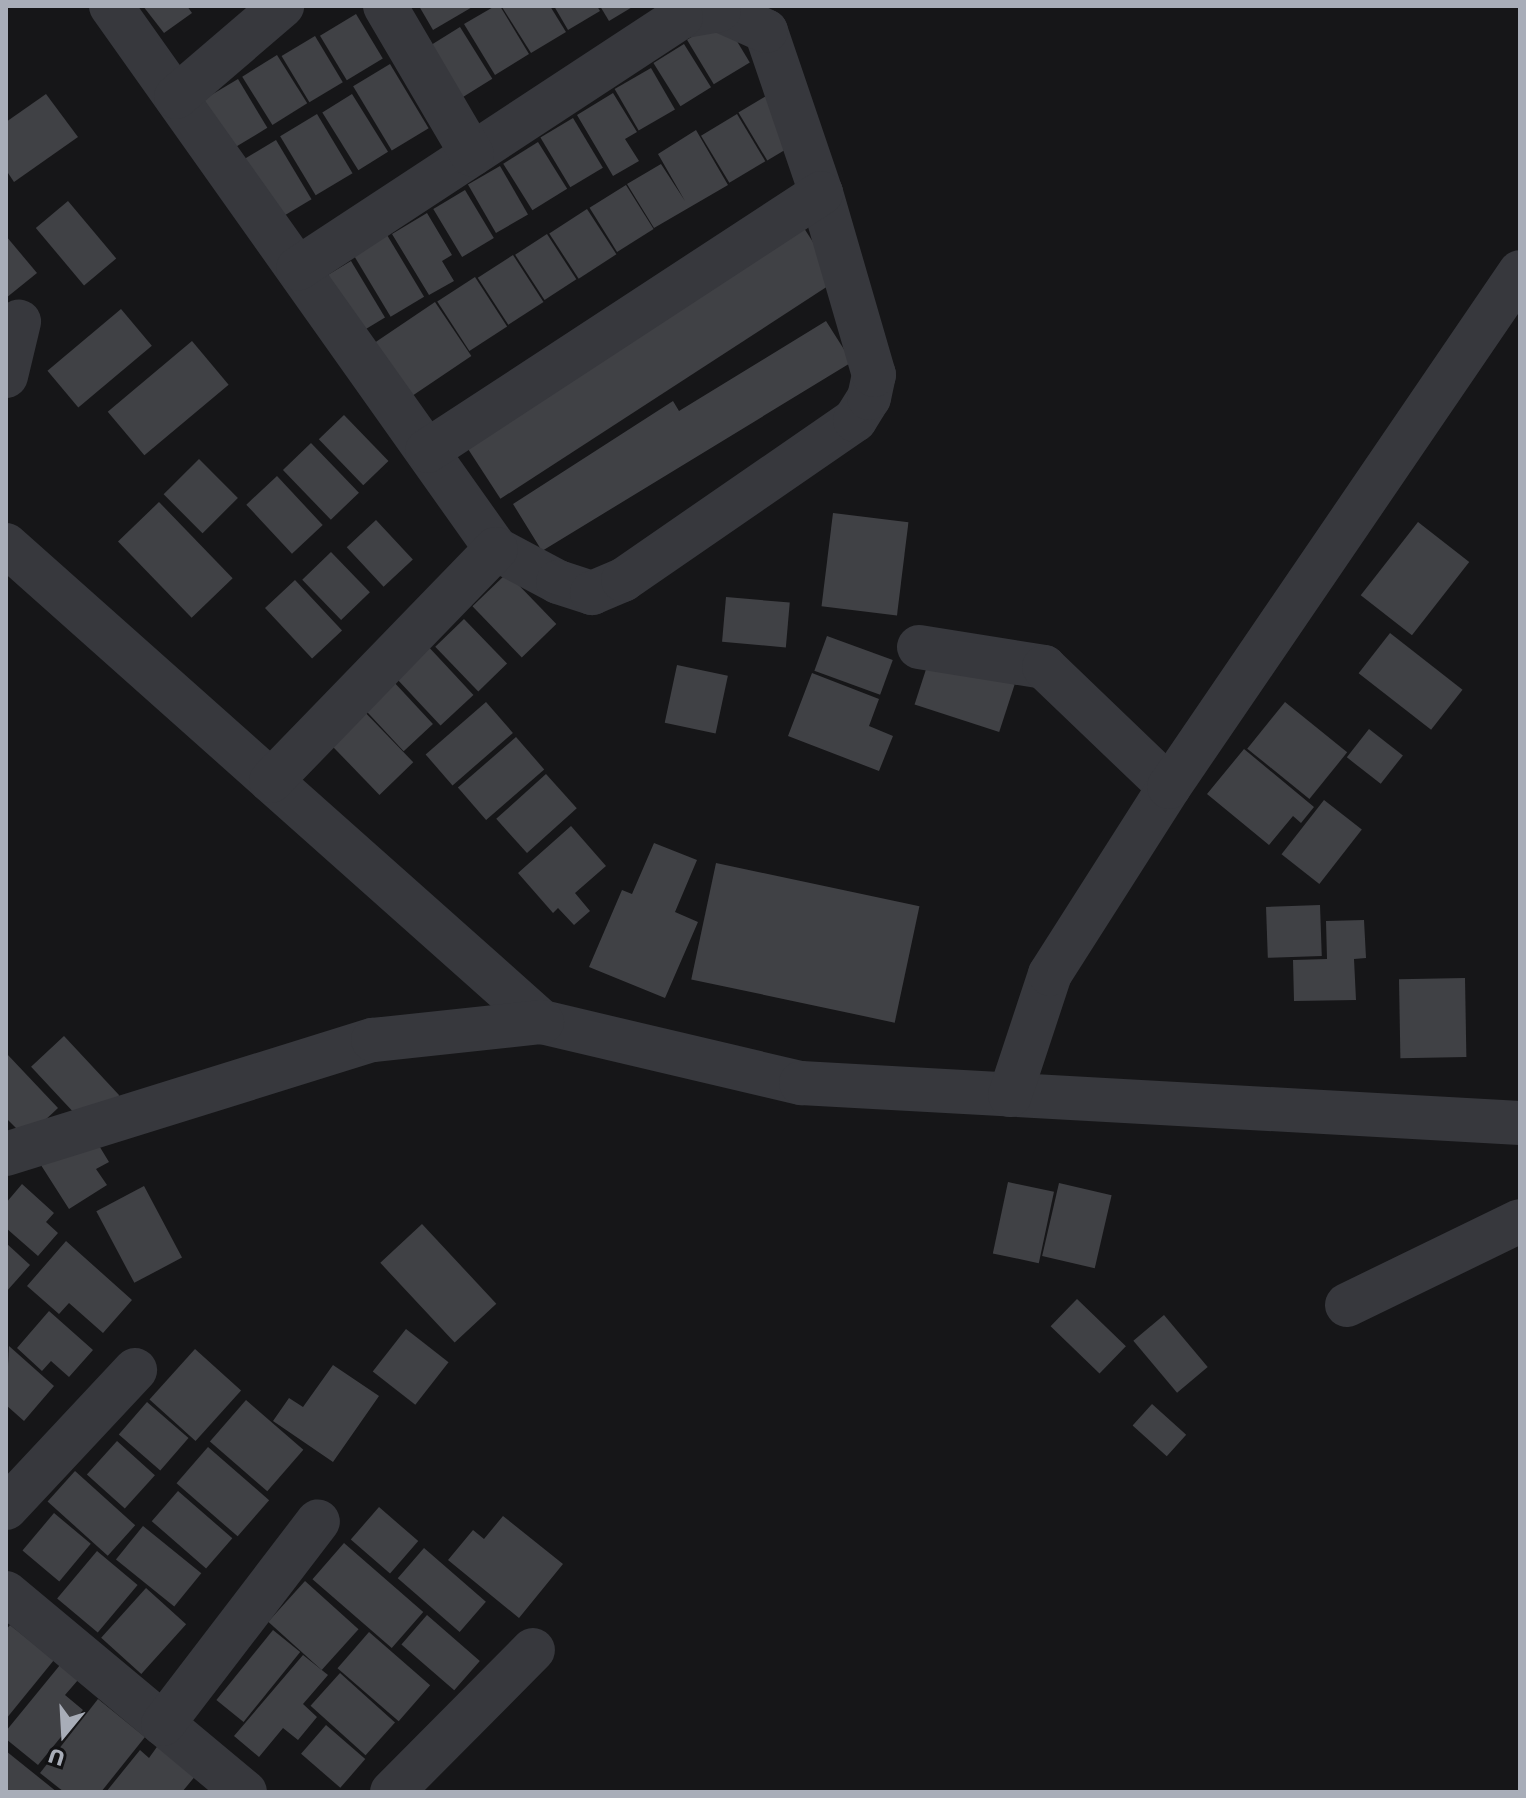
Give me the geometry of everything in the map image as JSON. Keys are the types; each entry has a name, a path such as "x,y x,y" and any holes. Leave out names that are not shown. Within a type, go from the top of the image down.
{"street":[{"path":"111,6 496,549 558,582 592,593 623,580 855,420 869,398 874,375 821,193 766,31 719,10 681,17 298,269"},
{"path":"176,97 282,6"},
{"path":"385,6 472,154"},
{"path":"427,451 821,193"},
{"path":"1010,1095 1050,974 1169,787 1520,272"},
{"path":"6,376 19,322"},
{"path":"6,545 542,1022"},
{"path":"271,781 496,549"},
{"path":"919,647 1044,667 1169,787"},
{"path":"6,1154 373,1040 542,1022 801,1083 1520,1123"},
{"path":"1347,1305 1520,1221"},
{"path":"6,1508 135,1370"},
{"path":"163,1724 318,1521"},
{"path":"6,1593 245,1792"},
{"path":"392,1792 533,1650"}],"building":[{"path":"143,6 187,6 192,13 164,33"},
{"path":"419,6 474,6 433,30"},
{"path":"500,6 529,54 495,75 464,24"},
{"path":"550,6 566,32 531,53 502,7"},
{"path":"554,6 597,6 600,11 568,30"},
{"path":"600,6 634,6 609,21"},
{"path":"356,14 383,59 347,80 320,36"},
{"path":"723,18 750,63 714,84 687,40"},
{"path":"460,27 492,79 462,98 429,46"},
{"path":"315,36 343,82 309,102 282,56"},
{"path":"684,44 711,87 680,106 653,63"},
{"path":"277,55 307,103 272,125 242,77"},
{"path":"390,64 429,128 392,150 353,86"},
{"path":"651,68 675,110 639,131 615,89"},
{"path":"238,79 267,128 233,148 204,100"},
{"path":"613,93 637,132 625,139 639,161 613,176 577,115"},
{"path":"771,93 800,141 767,161 738,113"},
{"path":"46,94 78,137 14,182 6,170 6,122"},
{"path":"352,94 388,152 358,170 322,113"},
{"path":"317,114 353,173 316,195 280,136"},
{"path":"737,114 765,161 729,183 701,136"},
{"path":"573,118 603,168 570,187 540,138"},
{"path":"696,130 728,185 654,228 627,184 661,164 685,201 658,154"},
{"path":"276,140 312,199 281,218 245,159"},
{"path":"538,142 567,189 532,210 503,164"},
{"path":"500,166 528,214 496,233 468,184"},
{"path":"626,185 654,229 617,252 590,208"},
{"path":"465,190 494,238 462,257 433,209"},
{"path":"68,201 116,258 84,285 36,228"},
{"path":"587,209 616,254 579,279 549,234"},
{"path":"427,213 452,255 442,261 454,281 429,295 392,234"},
{"path":"800,222 838,280 500,499 463,441"},
{"path":"547,234 576,279 545,300 515,255"},
{"path":"387,235 424,297 391,317 354,255"},
{"path":"6,236 37,273 6,298"},
{"path":"513,255 543,302 508,325 478,278"},
{"path":"351,261 385,318 358,334 324,277"},
{"path":"475,277 507,326 469,351 437,302"},
{"path":"435,302 471,356 408,398 372,344"},
{"path":"121,309 152,346 78,407 47,371"},
{"path":"826,321 852,362 542,551 513,504 673,401 679,411"},
{"path":"192,341 229,385 144,455 108,412"},
{"path":"344,415 388,461 363,485 319,439"},
{"path":"311,443 359,493 331,520 283,470"},
{"path":"199,459 238,498 203,533 164,494"},
{"path":"277,476 323,525 292,554 246,505"},
{"path":"159,502 233,578 192,618 118,542"},
{"path":"833,513 908,522 897,616 822,606"},
{"path":"376,520 413,559 384,587 347,547"},
{"path":"1418,522 1469,562 1412,635 1361,595"},
{"path":"331,552 370,592 341,620 302,580"},
{"path":"507,573 556,624 522,657 472,606"},
{"path":"295,580 342,630 312,658 265,608"},
{"path":"726,597 790,603 786,647 722,642"},
{"path":"464,619 507,664 478,691 435,647"},
{"path":"1390,633 1462,690 1431,730 1359,673"},
{"path":"827,636 893,660 880,695 814,671"},
{"path":"425,643 473,695 441,726 392,674"},
{"path":"930,657 1015,685 999,732 915,705"},
{"path":"677,665 728,676 716,734 665,723"},
{"path":"812,673 879,699 869,726 893,736 879,771 788,736"},
{"path":"392,680 433,724 404,751 363,707"},
{"path":"486,702 513,733 453,785 426,754"},
{"path":"1285,702 1347,752 1309,799 1247,749"},
{"path":"357,704 413,762 379,795 323,737"},
{"path":"1369,729 1403,755 1381,784 1347,757"},
{"path":"516,737 544,769 486,820 458,788"},
{"path":"1244,749 1314,807 1301,823 1293,816 1269,845 1207,794"},
{"path":"546,774 577,808 527,853 496,819"},
{"path":"1324,800 1362,830 1319,884 1282,854"},
{"path":"571,826 606,866 575,893 590,911 574,925 558,908 553,913 518,873"},
{"path":"654,843 697,860 675,912 698,922 665,998 589,967 622,890 632,894"},
{"path":"716,863 919,906 895,1023 691,979"},
{"path":"1320,905 1322,956 1268,958 1266,907"},
{"path":"1364,920 1366,958 1354,959 1356,1000 1294,1001 1293,960 1327,959 1326,921"},
{"path":"1465,978 1466,1057 1400,1058 1399,979"},
{"path":"64,1036 119,1095 86,1126 31,1067"},
{"path":"7,1054 58,1108 26,1138 6,1118"},
{"path":"95,1139 109,1162 96,1169 107,1185 69,1209 39,1162"},
{"path":"1008,1182 1054,1192 1039,1263 993,1253"},
{"path":"1059,1183 1112,1195 1095,1268 1042,1256"},
{"path":"22,1184 54,1213 46,1222 58,1233 38,1256 6,1228 6,1203"},
{"path":"144,1186 182,1258 134,1283 96,1211"},
{"path":"422,1224 496,1304 455,1343 380,1263"},
{"path":"66,1241 132,1300 103,1333 69,1303 59,1314 27,1286"},
{"path":"6,1243 30,1265 6,1292"},
{"path":"1077,1299 1126,1346 1100,1374 1051,1326"},
{"path":"49,1311 93,1350 69,1377 51,1361 42,1371 17,1348"},
{"path":"1164,1315 1208,1367 1177,1393 1133,1341"},
{"path":"406,1329 449,1362 415,1405 373,1372"},
{"path":"9,1346 54,1386 24,1421 6,1405"},
{"path":"195,1349 241,1390 196,1441 149,1400"},
{"path":"333,1365 379,1396 333,1462 273,1421 289,1398 303,1407"},
{"path":"246,1400 303,1450 267,1491 210,1442"},
{"path":"147,1402 189,1438 160,1471 119,1434"},
{"path":"1152,1404 1186,1435 1167,1456 1133,1426"},
{"path":"117,1441 155,1475 125,1509 87,1474"},
{"path":"208,1447 269,1500 238,1536 177,1483"},
{"path":"75,1471 135,1525 108,1556 48,1501"},
{"path":"178,1491 232,1538 206,1568 152,1521"},
{"path":"379,1507 418,1541 390,1574 351,1539"},
{"path":"54,1513 91,1544 59,1581 23,1551"},
{"path":"503,1516 563,1564 519,1618 448,1560 473,1530 484,1539"},
{"path":"143,1526 201,1573 174,1607 116,1559"},
{"path":"344,1543 423,1612 392,1648 313,1579"},
{"path":"424,1548 486,1602 460,1632 398,1578"},
{"path":"97,1551 138,1585 98,1633 57,1598"},
{"path":"305,1581 359,1629 322,1670 268,1622"},
{"path":"146,1588 186,1624 141,1674 101,1638"},
{"path":"427,1615 480,1661 454,1690 401,1644"},
{"path":"10,1625 54,1660 6,1719 6,1630"},
{"path":"273,1630 300,1652 244,1722 216,1700"},
{"path":"369,1632 430,1685 399,1721 338,1668"},
{"path":"303,1655 328,1675 303,1704 317,1717 298,1740 283,1728 259,1757 234,1736"},
{"path":"60,1665 78,1680 65,1695 83,1710 38,1765 6,1739 6,1731"},
{"path":"340,1673 395,1723 366,1755 311,1706"},
{"path":"98,1699 145,1737 101,1792 64,1792 40,1773"},
{"path":"326,1725 365,1759 340,1788 301,1754"},
{"path":"159,1744 197,1774 182,1792 106,1792 140,1750 149,1758"},
{"path":"6,1751 57,1792 6,1792"}]}
